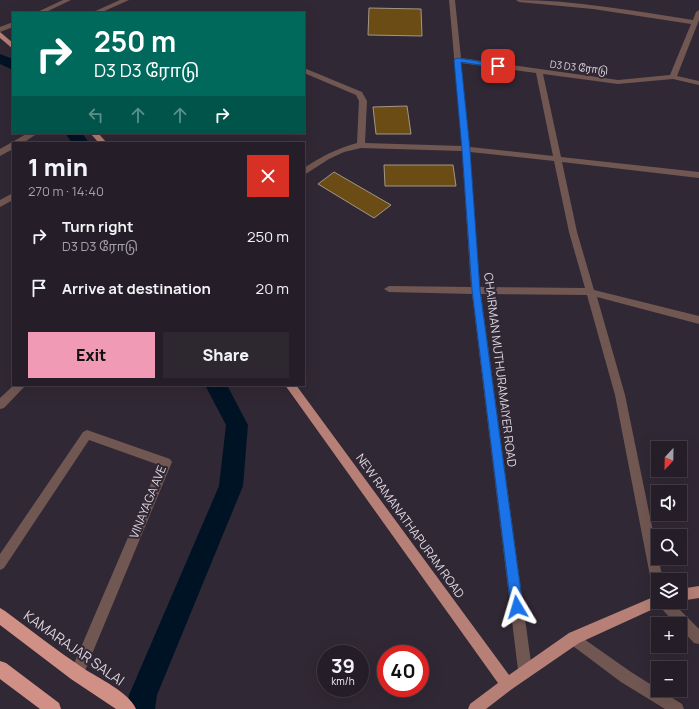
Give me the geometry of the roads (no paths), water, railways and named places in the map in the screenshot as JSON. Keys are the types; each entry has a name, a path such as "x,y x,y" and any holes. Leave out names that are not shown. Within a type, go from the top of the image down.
{"highway":[{"name":"KAMARAJAR SALAI","path":"0,616 77,673 118,706"},
{"path":"0,669 53,709"}],"main road":[{"path":"0,34 12,46"},
{"path":"95,134 102,142"},
{"name":"NEW RAMANATHAPURAM ROAD","path":"291,386 506,684"},
{"path":"687,594 699,592"},
{"path":"476,709 525,670 574,638 651,604"}],"street":[{"path":"40,12 68,0"},
{"path":"96,12 126,0"},
{"name":"CHAIRMAN MUTHURAMAIYER ROAD","path":"452,0 466,150 476,290 525,670"},
{"path":"519,0 593,7 694,22"},
{"path":"673,77 699,12"},
{"path":"0,30 12,24"},
{"name":"D3 D3 ரோடு","path":"457,60 618,82 673,77 699,83"},
{"path":"305,70 359,94 364,101 361,145"},
{"path":"539,72 572,232 620,396 655,573"},
{"path":"19,142 32,134"},
{"path":"305,171 326,157 341,150 361,145 466,150 699,175"},
{"path":"0,153 12,146"},
{"path":"0,204 12,197"},
{"path":"389,289 589,292 699,320"},
{"path":"0,405 20,386"},
{"name":"VINAYAGA AVE","path":"0,564 86,435 166,462 77,673"},
{"path":"670,609 699,638"},
{"path":"574,638 626,677 677,709"}],"waterway":[{"path":"0,58 12,64"},
{"path":"74,134 80,142"},
{"path":"141,709 143,695 231,486 237,425 217,386"}]}
